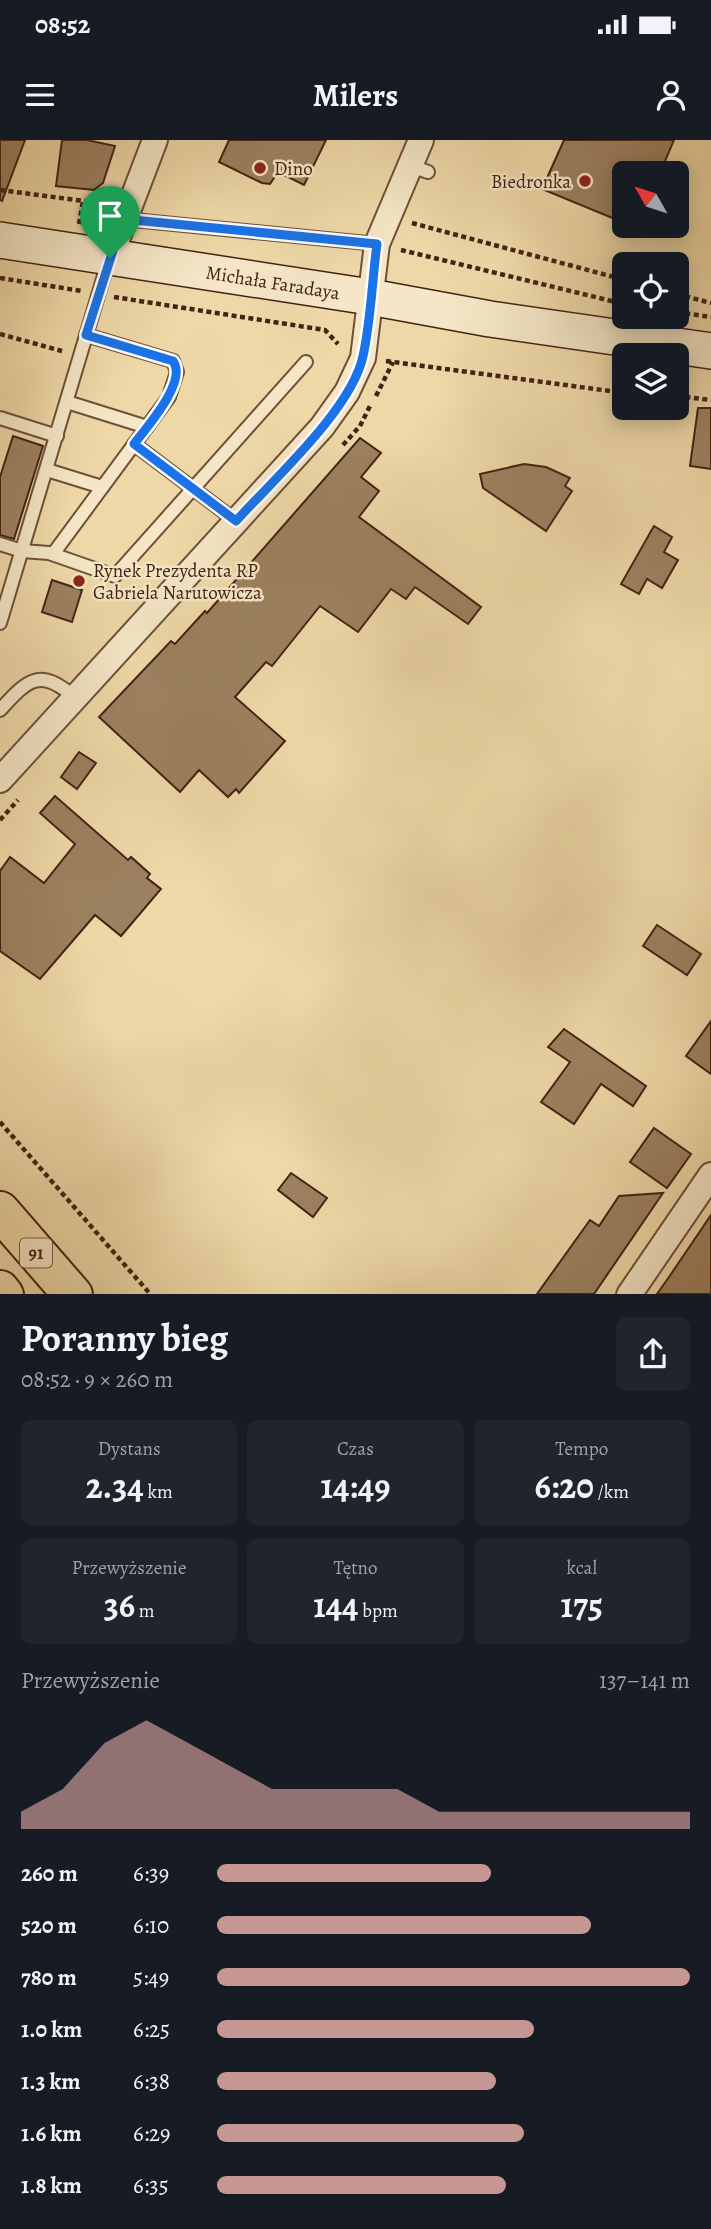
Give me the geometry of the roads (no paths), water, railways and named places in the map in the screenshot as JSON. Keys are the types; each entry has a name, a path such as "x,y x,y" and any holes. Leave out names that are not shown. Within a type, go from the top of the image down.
{"main road":[{"name":"91","path":"0,1211 73,1294"},
{"path":"0,1290 4,1294"}],"street":[{"path":"110,258 155,140"},
{"path":"0,780 322,427 347,392 363,358 377,244 419,169 421,140"},
{"name":"Michała Faradaya","path":"0,240 370,297 490,319 612,327"},
{"name":"Michała Faradaya","path":"636,329 711,351"},
{"path":"629,1294 711,1175"}],"lane":[{"path":"123,219 377,244"},
{"path":"0,624 110,258"},
{"path":"53,554 169,397 177,366 173,361 86,335"},
{"path":"0,544 22,551 53,554 116,576 306,362"},
{"path":"66,402 147,427"},
{"path":"0,418 57,436"},
{"path":"134,444 236,521"},
{"path":"47,470 102,487"},
{"path":"0,710 23,685 37,679 58,683 74,697"}],"place":[{"name":"Dino","path":"260,168"},
{"name":"Biedronka","path":"585,181"},
{"name":"Rynek Prezydenta RP Gabriela Narutowicza","path":"79,581"}]}
